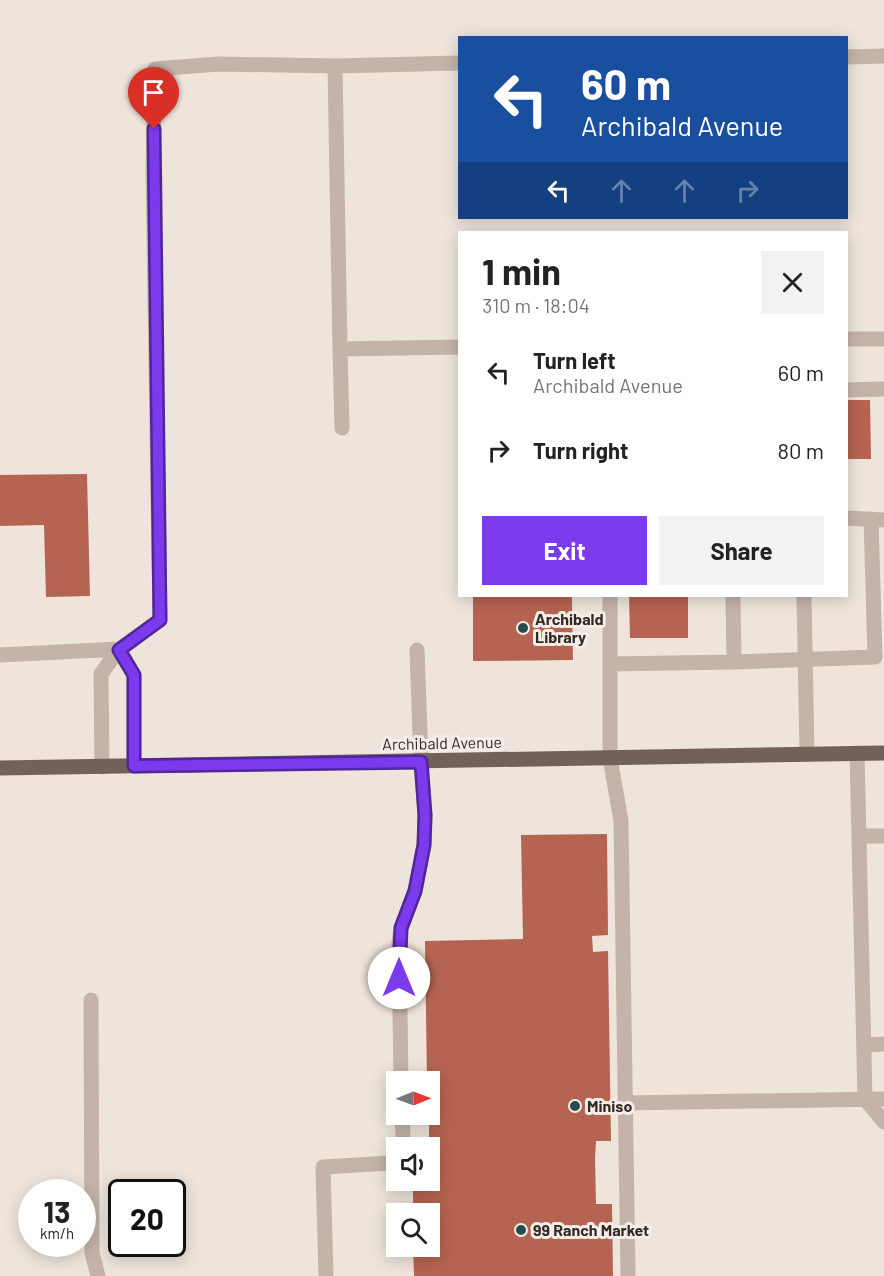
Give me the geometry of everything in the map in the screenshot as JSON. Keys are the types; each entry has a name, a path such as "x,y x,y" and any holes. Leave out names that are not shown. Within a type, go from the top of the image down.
{"main road":[{"name":"Archibald Avenue","path":"0,768 884,753"}],"street":[{"path":"848,57 884,56"},
{"path":"102,767 101,674 119,650 160,620 153,170 155,69 218,64 335,66 458,63"},
{"path":"335,66 342,428"},
{"path":"848,339 884,339"},
{"path":"340,349 458,347"},
{"path":"848,390 884,389"},
{"path":"610,664 875,657 878,519 848,518"},
{"path":"610,597 610,758 621,821 628,1276"},
{"path":"733,597 734,662"},
{"path":"804,597 807,754"},
{"path":"0,655 119,650"},
{"path":"119,650 134,675 134,766"},
{"path":"402,1071 399,944 401,928 415,891 424,845 425,815 417,650"},
{"path":"857,753 865,1099 884,1122"},
{"path":"859,836 884,836"},
{"path":"91,1000 92,1253 98,1276"},
{"path":"864,1045 884,1044"},
{"path":"624,1103 884,1099"},
{"path":"326,1276 323,1167 386,1163"}],"building":[{"path":"848,400 870,400 871,459 848,459"},
{"path":"87,474 90,596 46,597 44,525 0,526 0,475"},
{"name":"Archibald Library","path":"473,597 572,597 573,660 473,661"},
{"path":"629,597 688,597 688,638 630,638"},
{"path":"607,834 608,935 592,936 593,952 608,951 611,1141 596,1141 595,1157 596,1204 612,1204 613,1276 414,1276 413,1257 440,1257 440,1203 413,1203 413,1191 440,1191 440,1137 429,1137 429,1125 440,1125 440,1071 427,1071 425,941 523,939 521,835"}],"place":[{"name":"Archibald Library","path":"523,628"},
{"name":"Miniso","path":"575,1106"},
{"name":"99 Ranch Market","path":"521,1230"}],"route":[{"path":"154,129 160,620 119,650 134,675 134,766 421,762 425,815 424,845 415,891 401,928 399,978"}]}
